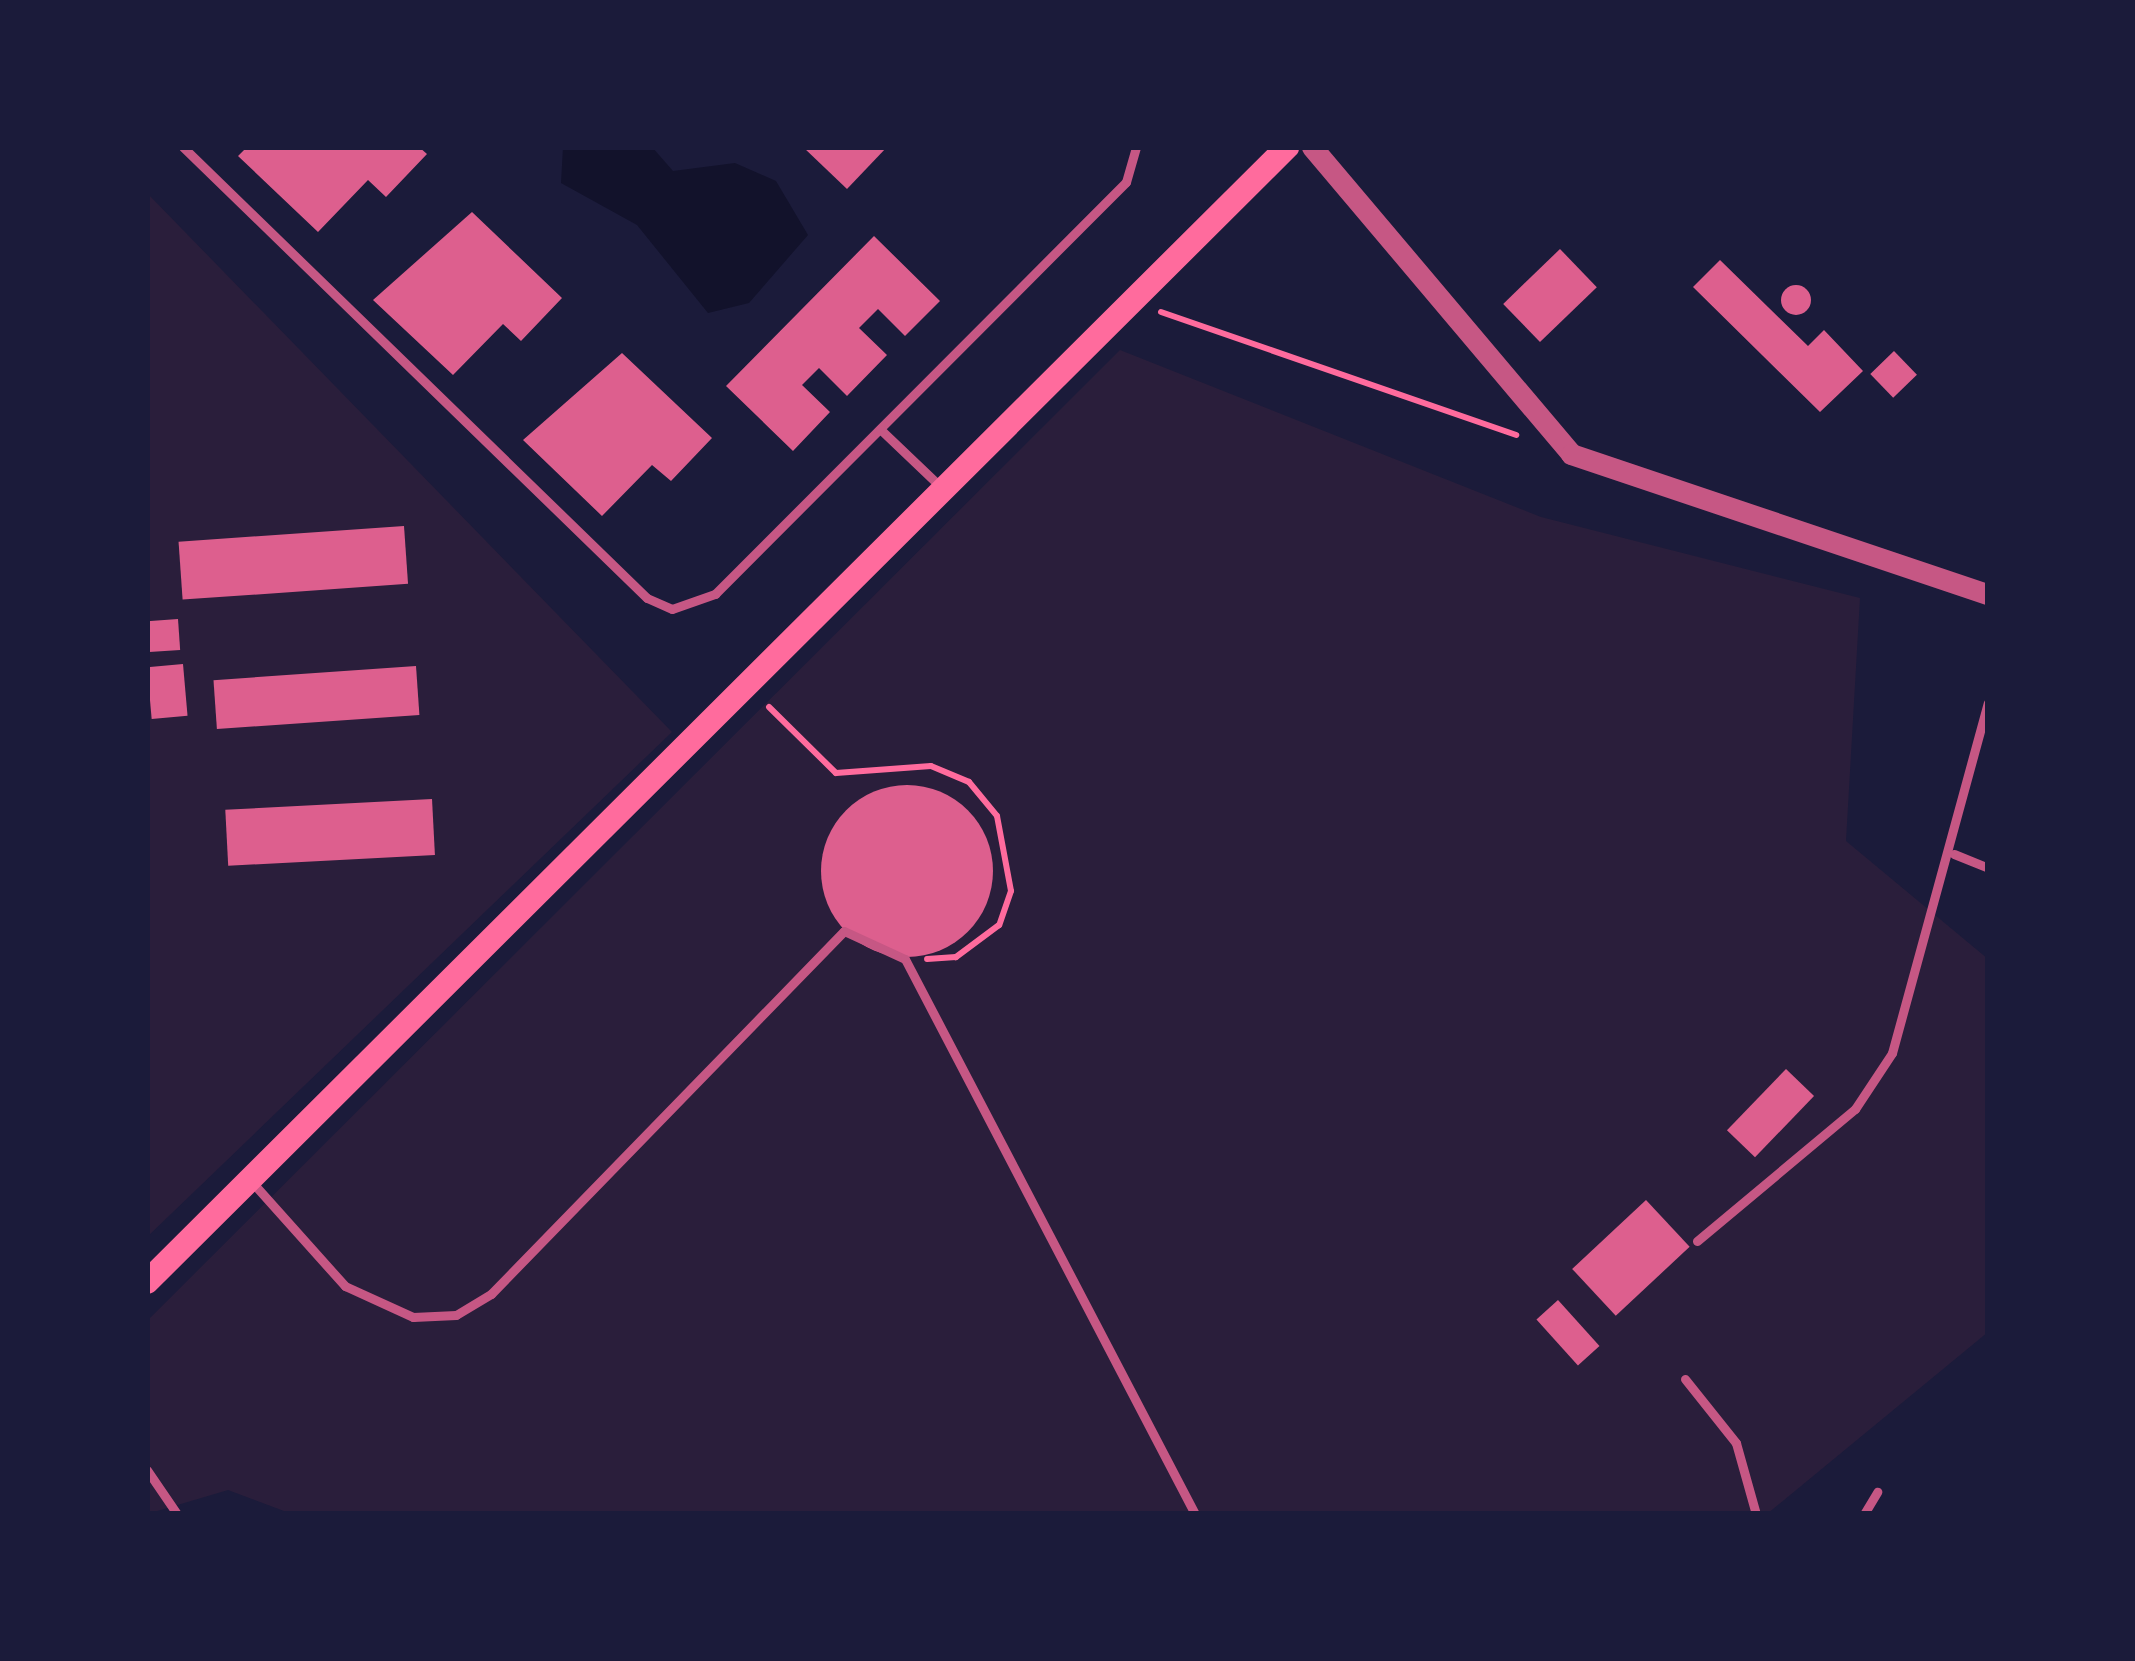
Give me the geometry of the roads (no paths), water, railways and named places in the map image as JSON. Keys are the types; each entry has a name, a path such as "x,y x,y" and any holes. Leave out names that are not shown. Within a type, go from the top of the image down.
{"main road":[{"path":"147,1282 1287,147"}],"street":[{"path":"1312,147 1571,454 1988,594"}],"lane":[{"path":"183,147 647,598 672,609 715,594 1126,182 1136,147"},
{"path":"880,429 944,490"},
{"path":"1697,1240 1855,1109 1892,1053 1954,854 1988,703"},
{"path":"1954,854 1988,868"},
{"path":"252,1182 345,1286 413,1317 456,1315 491,1294 844,932 905,959 1196,1514"},
{"path":"1685,1378 1736,1443 1756,1514"},
{"path":"147,1470 177,1514"},
{"path":"1864,1514 1877,1492"}]}
